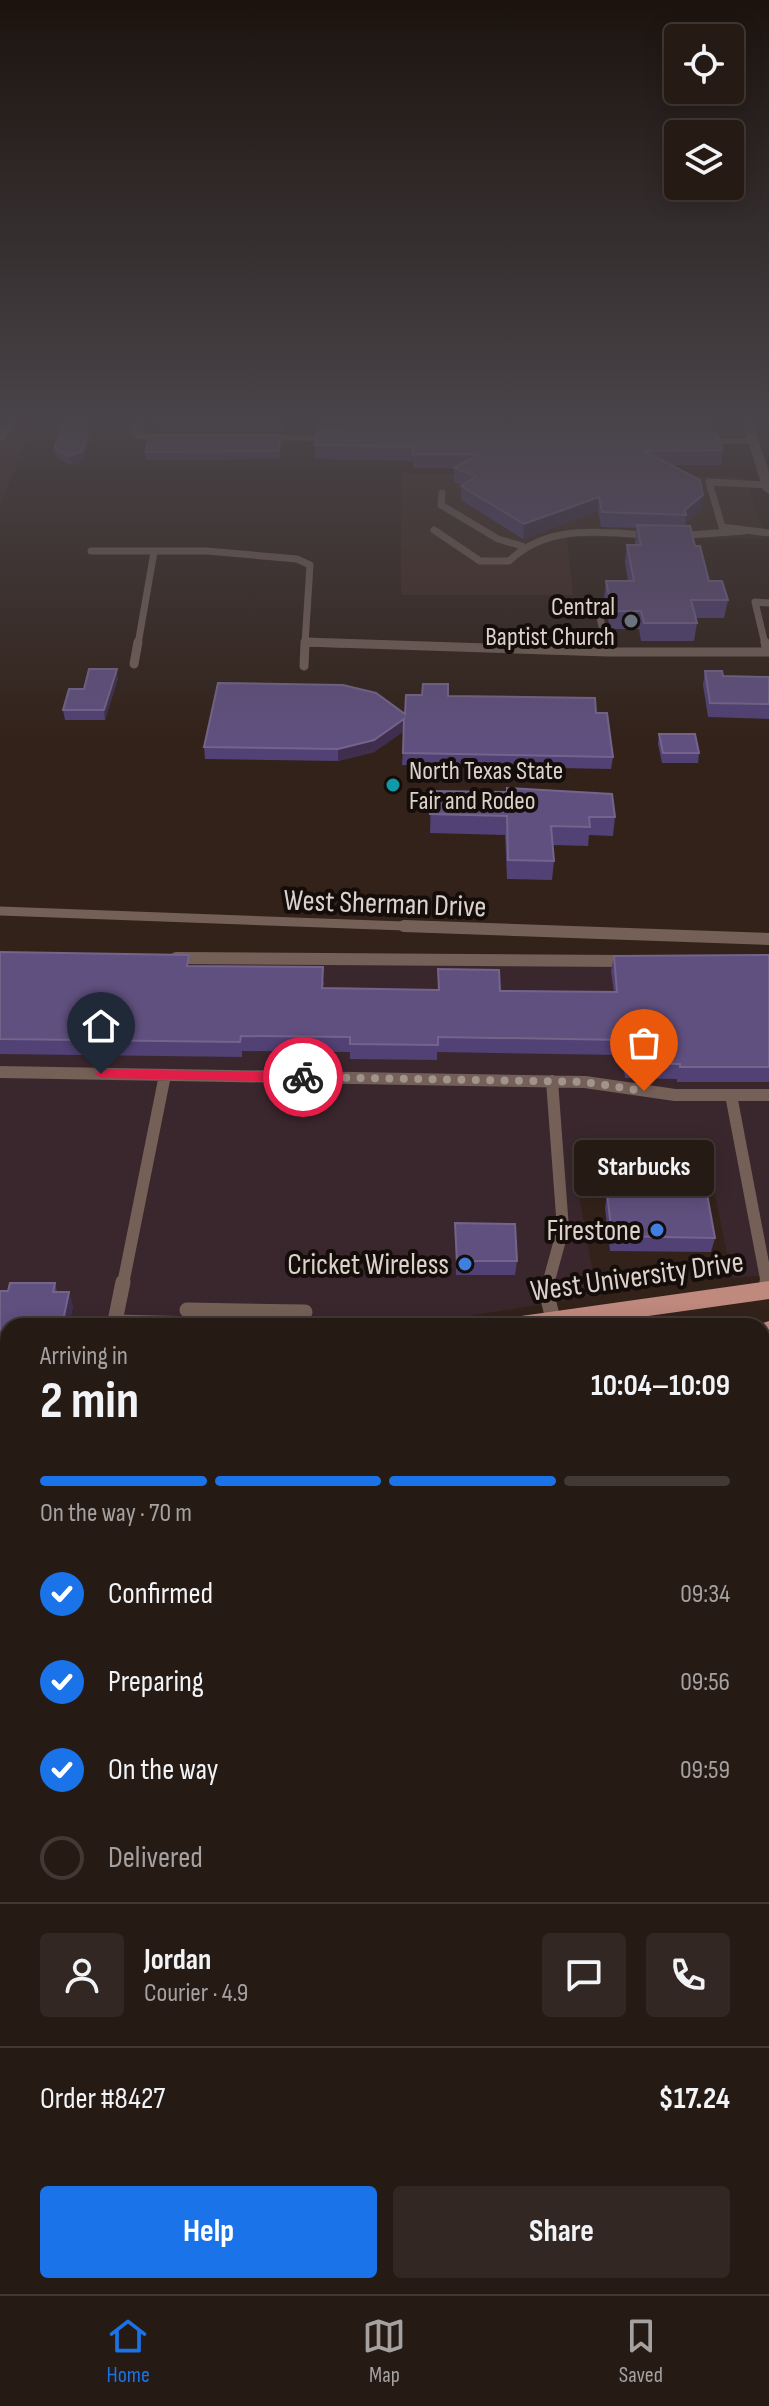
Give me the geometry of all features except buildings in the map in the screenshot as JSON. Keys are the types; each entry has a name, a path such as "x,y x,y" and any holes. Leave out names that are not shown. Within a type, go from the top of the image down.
{"main road":[{"name":"West University Drive","path":"560,1318 768,1290"}],"lane":[{"path":"475,525 498,539 522,546"},
{"path":"721,525 769,533"},
{"path":"434,530 487,563 509,561 522,546 551,533 655,536"},
{"path":"670,536 699,537 744,531"},
{"path":"91,551 269,554 305,560 310,565 304,666"},
{"path":"134,664 154,552"},
{"path":"305,643 608,652 768,652 755,602 769,603"},
{"path":"599,613 608,652"},
{"name":"West Sherman Drive","path":"0,911 769,939"},
{"path":"156,958 642,961"},
{"path":"0,1072 552,1081 585,1082 675,1095 769,1095"},
{"path":"115,1318 165,1075"},
{"path":"552,1081 563,1229 546,1291 553,1318"},
{"path":"731,1095 768,1290"},
{"path":"187,1310 305,1312"}],"shaded area":[{"path":"401,525 761,525 766,539 567,537 573,595 401,595"},
{"path":"0,959 769,966 769,1275 732,1278 714,1190 578,1190 597,1295 458,1318 0,1318"}],"way so far":[{"path":"303,1077 585,1082 644,1091"}],"place":[{"name":"Central Baptist Church","path":"631,621"},
{"name":"North Texas State Fair and Rodeo","path":"393,785"},
{"name":"Starbucks","path":"644,1091"},
{"name":"Firestone","path":"657,1230"},
{"name":"Cricket Wireless","path":"465,1264"}],"route":[{"path":"101,1074 303,1077"}]}
